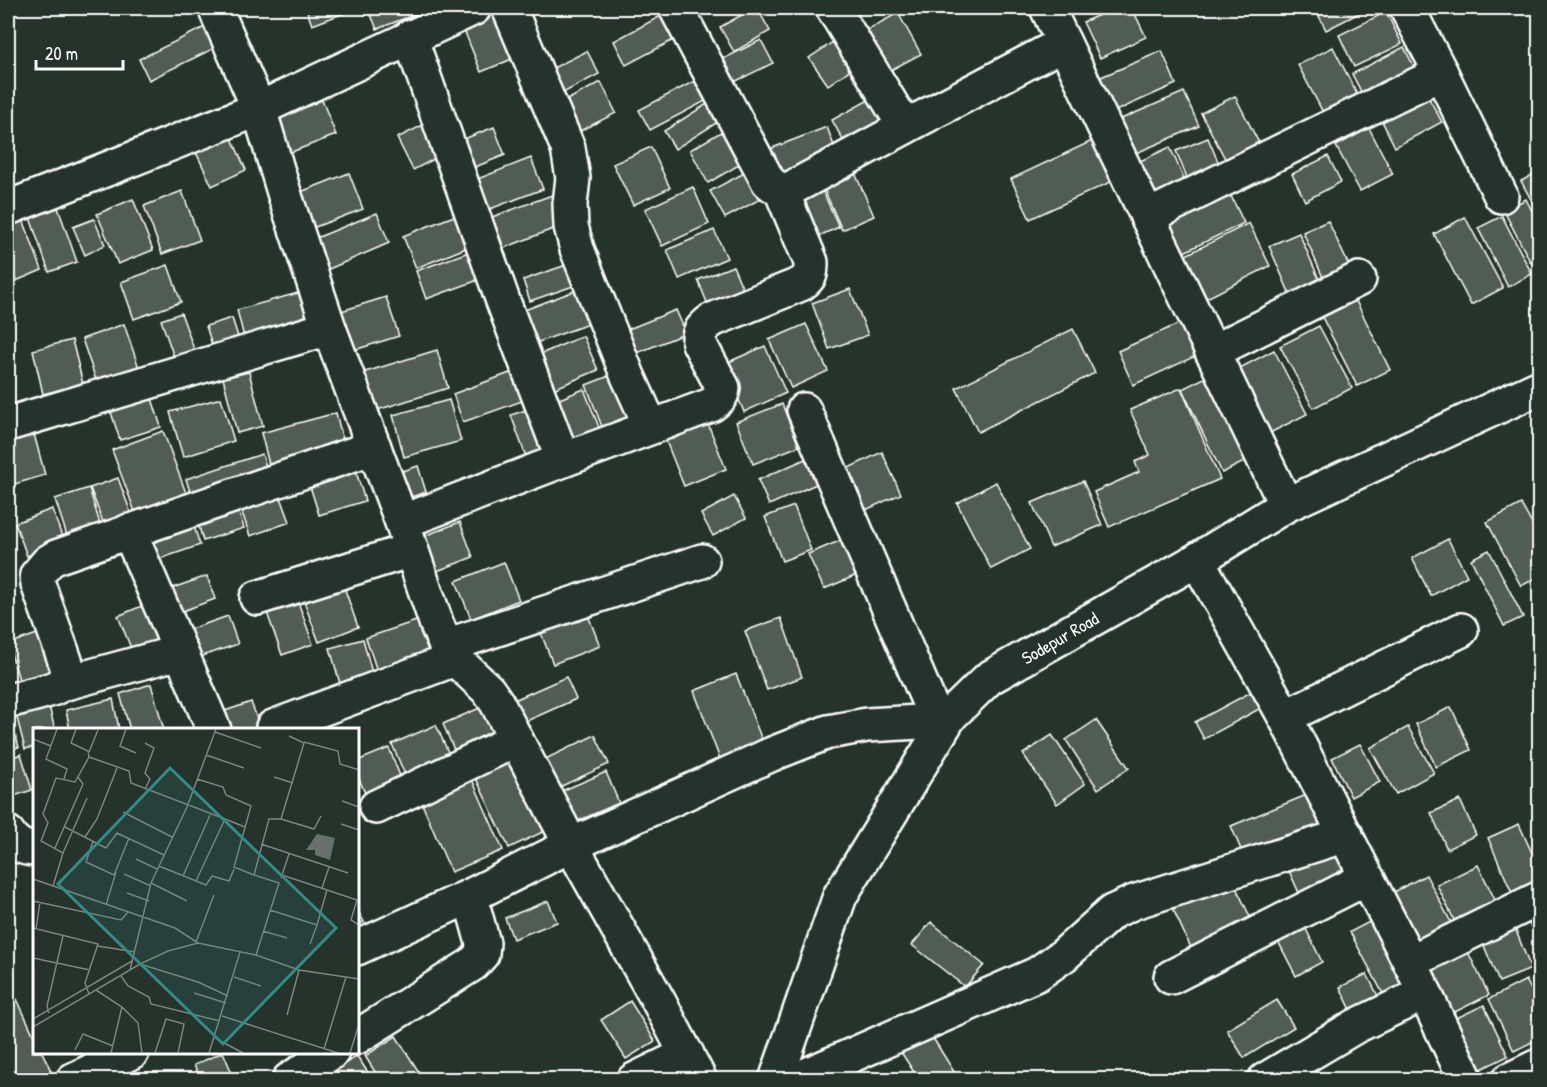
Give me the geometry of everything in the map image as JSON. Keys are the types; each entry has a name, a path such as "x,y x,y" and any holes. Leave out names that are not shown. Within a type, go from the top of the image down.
{"street":[{"path":"215,8 259,109 329,328 407,536 437,625 450,653 488,690 497,703 571,845 694,1067 634,1080"},
{"path":"8,208 259,109 474,8"},
{"path":"509,8 568,148 573,178 570,204 571,226 577,249 651,428"},
{"path":"676,8 768,181 781,190 788,190 1064,43"},
{"path":"833,8 905,127"},
{"path":"1047,8 1286,505"},
{"path":"1407,8 1501,196"},
{"path":"410,37 503,301 563,460"},
{"path":"1147,217 1441,73"},
{"path":"257,598 407,536 563,460 717,401 722,395 723,388 699,343 699,335 704,327 712,320 801,284 811,273 812,262 781,190"},
{"path":"1212,352 1359,279"},
{"path":"8,424 329,328"},
{"name":"Sodepur Road","path":"776,1080 840,896 944,718 989,678 1197,560 1286,505 1539,387"},
{"path":"358,948 470,896 571,845 772,754 828,732 867,725 944,718 804,410"},
{"path":"62,684 68,669 38,584 37,575 48,562 56,557 129,531 374,447"},
{"path":"129,531 213,728"},
{"path":"1197,560 1285,717 1410,962 1466,1080"},
{"path":"273,727 450,653 702,561"},
{"path":"1285,717 1461,630"},
{"path":"8,701 180,652"},
{"path":"376,807 516,740"},
{"path":"8,833 20,846 33,849"},
{"path":"795,1080 1037,974 1064,955 1112,912 1134,902 1346,835"},
{"path":"1171,977 1367,878"},
{"path":"358,1036 473,964 482,954 483,943 470,896"},
{"path":"1410,962 1539,898"},
{"path":"1265,1080 1356,1026 1425,993"},
{"path":"74,1080 130,1054"},
{"path":"289,1080 330,1054"},
{"path":"1509,1080 1539,1065"}],"building":[{"path":"306,8 358,8 312,25"},
{"path":"368,8 413,8 416,14 377,29"},
{"path":"757,8 770,31 734,52 720,27"},
{"path":"1115,8 1132,8 1146,37 1100,58 1083,22"},
{"path":"1315,8 1369,8 1326,30"},
{"path":"670,11 683,35 626,65 614,41"},
{"path":"493,12 512,59 481,72 462,25"},
{"path":"1386,12 1402,44 1354,67 1339,35"},
{"path":"898,13 921,54 885,73 863,32"},
{"path":"213,23 223,44 149,80 139,59"},
{"path":"839,38 857,65 828,85 809,58"},
{"path":"761,40 773,63 728,85 717,62"},
{"path":"1333,47 1360,100 1326,118 1298,65"},
{"path":"1404,47 1417,73 1365,99 1352,74"},
{"path":"587,51 599,74 561,94 549,70"},
{"path":"1162,51 1176,84 1109,114 1094,80"},
{"path":"706,75 717,95 650,130 639,110"},
{"path":"601,82 616,113 578,132 563,102"},
{"path":"1184,92 1199,126 1129,156 1114,122"},
{"path":"1426,93 1442,122 1395,147 1380,117"},
{"path":"1235,96 1263,151 1230,168 1201,113"},
{"path":"718,97 729,115 675,149 664,131"},
{"path":"874,97 890,128 849,151 832,120"},
{"path":"322,100 336,135 281,156 268,121"},
{"path":"431,121 446,153 413,170 397,138"},
{"path":"494,127 505,155 470,169 459,141"},
{"path":"827,127 837,154 777,177 767,150"},
{"path":"1369,128 1393,174 1360,191 1336,146"},
{"path":"726,129 744,162 708,183 690,150"},
{"path":"230,134 246,170 212,186 195,150"},
{"path":"1208,138 1222,171 1190,185 1176,151"},
{"path":"1094,140 1113,181 1030,219 1011,179"},
{"path":"651,147 670,188 633,205 613,164"},
{"path":"1170,147 1188,188 1157,202 1138,162"},
{"path":"1328,156 1341,182 1305,201 1292,174"},
{"path":"531,158 543,189 482,212 470,182"},
{"path":"750,170 764,197 725,218 710,191"},
{"path":"1540,171 1540,216 1521,181"},
{"path":"349,173 363,209 307,230 293,195"},
{"path":"855,173 874,216 842,230 823,187"},
{"path":"819,183 839,227 810,240 791,196"},
{"path":"693,187 709,224 662,246 645,209"},
{"path":"182,191 200,240 162,254 144,206"},
{"path":"1230,194 1244,223 1178,255 1164,226"},
{"path":"552,195 563,225 504,248 492,217"},
{"path":"133,199 153,250 118,264 97,214"},
{"path":"1526,199 1540,227 1540,259 1531,263 1504,211"},
{"path":"56,202 77,262 49,272 28,212"},
{"path":"377,213 389,243 322,272 309,241"},
{"path":"21,214 42,270 16,281 8,258 8,219"},
{"path":"454,216 466,248 416,268 403,236"},
{"path":"1502,216 1532,274 1508,287 1478,228"},
{"path":"1465,217 1503,288 1471,305 1434,234"},
{"path":"94,219 105,245 85,255 73,227"},
{"path":"1328,221 1351,270 1325,282 1303,232"},
{"path":"1249,223 1270,266 1201,301 1180,258"},
{"path":"714,230 727,258 679,279 667,250"},
{"path":"1299,233 1322,286 1292,299 1269,246"},
{"path":"474,250 484,278 426,299 416,271"},
{"path":"572,263 579,284 530,301 523,280"},
{"path":"168,265 181,302 134,319 121,282"},
{"path":"733,266 748,301 712,315 698,280"},
{"path":"582,288 594,322 533,344 522,311"},
{"path":"850,289 868,335 829,349 812,303"},
{"path":"305,291 314,322 245,341 237,310"},
{"path":"386,297 399,336 348,352 335,313"},
{"path":"1356,301 1390,370 1357,386 1322,317"},
{"path":"676,310 686,333 625,358 616,334"},
{"path":"181,313 195,352 175,360 161,320"},
{"path":"232,318 240,343 214,351 206,326"},
{"path":"1185,321 1200,354 1133,385 1118,351"},
{"path":"124,324 139,368 97,383 82,339"},
{"path":"806,324 828,371 791,388 769,340"},
{"path":"1319,326 1352,388 1313,408 1280,346"},
{"path":"1073,329 1095,373 978,432 956,388"},
{"path":"583,336 598,370 551,390 536,356"},
{"path":"72,340 83,384 43,394 33,350"},
{"path":"765,346 786,393 744,412 724,364"},
{"path":"437,350 448,388 374,411 362,373"},
{"path":"1274,350 1307,414 1268,434 1236,370"},
{"path":"526,367 536,396 463,422 453,394"},
{"path":"622,371 642,423 606,437 586,385"},
{"path":"249,372 263,426 237,433 223,378"},
{"path":"1212,374 1252,458 1222,473 1182,389"},
{"path":"1181,388 1220,479 1109,527 1094,492 1139,472 1135,462 1150,455 1130,410"},
{"path":"584,389 602,435 575,446 557,400"},
{"path":"150,392 161,427 120,440 109,406"},
{"path":"221,398 234,441 183,457 170,412"},
{"path":"449,400 461,441 404,457 393,415"},
{"path":"782,404 799,446 753,464 736,422"},
{"path":"538,406 555,456 529,465 511,415"},
{"path":"336,413 346,453 271,472 261,433"},
{"path":"706,419 726,469 684,486 664,436"},
{"path":"163,431 189,501 138,520 112,450"},
{"path":"34,434 45,475 8,486 8,442"},
{"path":"882,452 901,494 859,513 840,472"},
{"path":"262,454 270,478 194,504 186,479"},
{"path":"812,456 823,481 769,505 758,480"},
{"path":"418,466 426,492 402,500 394,474"},
{"path":"355,468 365,501 319,515 309,483"},
{"path":"118,478 135,524 108,535 90,488"},
{"path":"1083,481 1102,525 1051,547 1032,503"},
{"path":"996,482 1030,549 991,569 957,503"},
{"path":"89,488 104,537 71,548 55,499"},
{"path":"278,489 290,522 250,536 239,503"},
{"path":"734,496 746,518 713,536 701,514"},
{"path":"1521,504 1540,539 1540,576 1521,586 1487,522"},
{"path":"794,506 811,550 782,561 765,517"},
{"path":"237,507 244,528 203,541 197,519"},
{"path":"52,509 64,542 27,556 15,523"},
{"path":"192,520 200,545 148,563 140,538"},
{"path":"460,522 473,557 432,573 419,538"},
{"path":"849,537 864,572 824,589 808,554"},
{"path":"1448,539 1467,576 1431,596 1412,558"},
{"path":"1489,550 1523,617 1504,626 1471,559"},
{"path":"504,562 519,600 471,619 456,581"},
{"path":"207,576 215,599 169,616 161,592"},
{"path":"343,584 358,627 319,642 303,599"},
{"path":"297,599 313,644 282,655 266,610"},
{"path":"149,603 174,666 143,678 118,616"},
{"path":"586,610 600,646 553,664 539,628"},
{"path":"228,616 238,644 191,660 182,632"},
{"path":"781,618 802,677 767,690 745,631"},
{"path":"419,620 434,665 381,683 366,638"},
{"path":"43,632 58,673 21,686 8,644"},
{"path":"363,639 375,684 343,694 330,648"},
{"path":"736,674 764,745 721,762 694,691"},
{"path":"566,677 576,699 522,723 512,701"},
{"path":"151,684 163,728 129,728 120,694"},
{"path":"1251,692 1261,708 1204,739 1195,722"},
{"path":"113,699 119,728 70,728 66,710"},
{"path":"251,702 260,728 227,728 222,712"},
{"path":"49,706 54,728 33,728 33,747 25,749 16,714"},
{"path":"482,707 497,743 458,759 443,724"},
{"path":"1451,707 1471,750 1436,767 1416,724"},
{"path":"8,715 19,747 8,750"},
{"path":"323,718 326,728 293,728"},
{"path":"1096,720 1129,768 1098,789 1066,740"},
{"path":"436,725 453,763 408,782 392,744"},
{"path":"1408,727 1434,773 1396,794 1370,748"},
{"path":"595,735 609,764 551,791 537,763"},
{"path":"1052,735 1085,784 1057,804 1023,754"},
{"path":"1360,744 1380,782 1351,797 1332,758"},
{"path":"389,748 404,786 368,800 358,776 358,761"},
{"path":"21,754 32,790 8,798 8,759"},
{"path":"512,754 547,830 509,848 473,772"},
{"path":"606,772 619,803 564,827 550,796"},
{"path":"471,777 503,850 451,872 420,799"},
{"path":"1309,794 1324,831 1247,864 1231,826"},
{"path":"1460,800 1476,835 1447,849 1431,813"},
{"path":"1519,824 1540,871 1540,883 1513,895 1488,838"},
{"path":"1540,825 1540,843 1533,827"},
{"path":"1331,842 1346,872 1300,895 1286,864"},
{"path":"1478,865 1499,908 1458,928 1437,885"},
{"path":"1426,875 1454,928 1420,946 1392,893"},
{"path":"1233,881 1252,921 1192,950 1173,909"},
{"path":"548,901 557,922 513,939 505,918"},
{"path":"358,911 364,922 358,925"},
{"path":"1540,911 1540,945 1526,917"},
{"path":"1377,918 1414,989 1388,1003 1350,932"},
{"path":"931,922 984,965 965,987 912,945"},
{"path":"1305,927 1322,962 1296,976 1278,941"},
{"path":"1515,928 1531,969 1499,982 1482,941"},
{"path":"1465,946 1489,995 1449,1015 1425,966"},
{"path":"1367,974 1382,1004 1355,1018 1340,987"},
{"path":"1526,980 1540,1007 1540,1038 1514,1051 1489,999"},
{"path":"17,999 33,1034 33,1054 43,1054 51,1071 32,1080 8,1080 8,1003"},
{"path":"1277,1000 1294,1027 1244,1058 1227,1030"},
{"path":"630,1001 655,1041 626,1059 601,1020"},
{"path":"1484,1005 1508,1056 1475,1072 1450,1021"},
{"path":"928,1030 956,1075 948,1080 919,1080 899,1049"},
{"path":"396,1036 424,1080 380,1080 365,1056"},
{"path":"219,1054 224,1054 235,1080 201,1080 194,1065"},
{"path":"357,1056 373,1080 326,1080 325,1077"}]}
